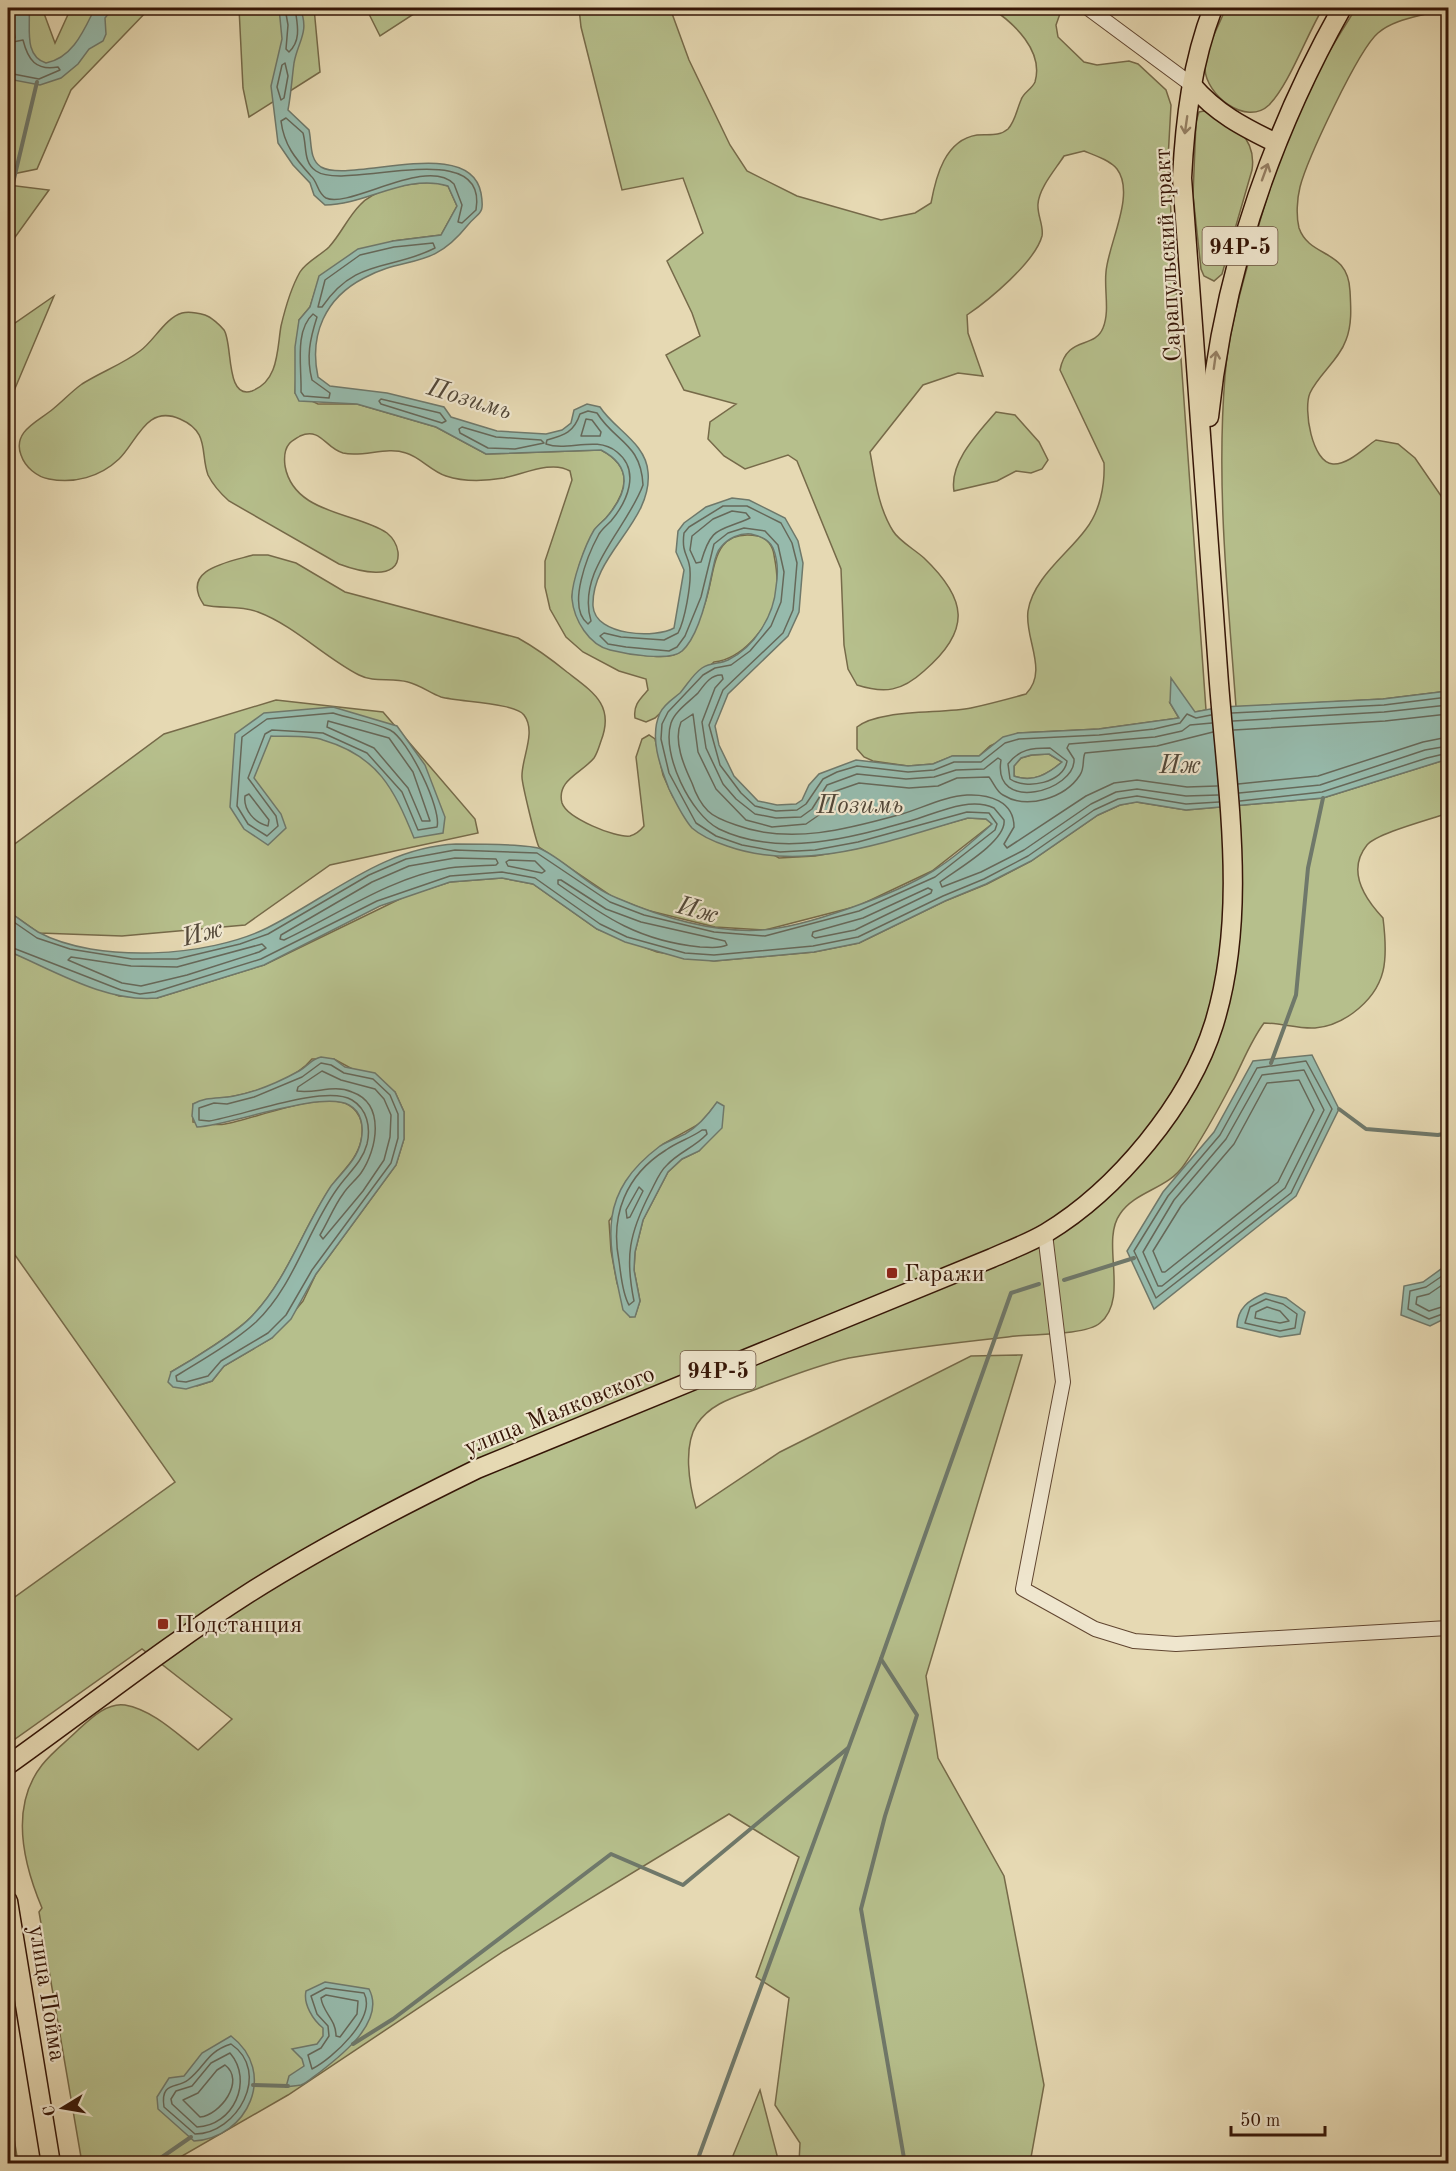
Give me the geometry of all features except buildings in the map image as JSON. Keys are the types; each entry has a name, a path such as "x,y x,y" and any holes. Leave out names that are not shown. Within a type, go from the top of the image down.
{"main road":[{"name":"Сарапульский тракт","path":"1213,8 1198,46 1184,141 1182,178 1208,503 1231,838"},
{"name":"Сарапульский тракт","path":"1208,503 1209,420 1219,336 1228,290 1248,218 1276,143 1323,40 1342,8"},
{"path":"1192,85 1208,104 1224,116 1276,143"},
{"name":"улица Маяковского","path":"8,1766 247,1595 324,1547 394,1509 477,1469 992,1258 1045,1234 1082,1207 1141,1152 1193,1074 1214,1025 1225,978 1232,912 1231,838"},
{"name":"улица Пойма","path":"8,1900 51,2163"}],"street":[{"path":"1088,8 1192,85"},
{"path":"1045,1234 1063,1382 1023,1589 1095,1629 1134,1641 1176,1644 1449,1628"}],"green space":[{"path":"8,8 42,8 55,43 71,8 150,8 71,90 37,169 8,175 8,135 14,114 8,104"},
{"path":"239,8 314,8 320,72 249,117 243,88"},
{"path":"366,8 423,8 380,36"},
{"path":"579,8 670,8 689,60 730,145 747,171 797,196 881,220 915,213 931,203 939,171 950,152 966,138 1005,132 1014,119 1022,98 1035,82 1037,71 1031,49 1017,30 991,8 1062,8 1056,25 1058,37 1084,62 1097,65 1129,61 1138,64 1166,90 1171,105 1168,159 1172,232 1206,710 1195,712 1170,703 1179,718 1099,729 1018,733 990,746 979,756 953,756 933,764 908,766 873,761 864,757 857,749 857,727 867,721 895,715 971,708 1026,694 1033,685 1036,665 1028,621 1031,599 1044,577 1091,522 1098,506 1104,480 1104,463 1060,370 1068,352 1099,335 1105,321 1106,272 1124,192 1122,179 1117,169 1106,160 1084,151 1064,156 1044,185 1039,198 1042,236 1038,246 1010,280 967,315 968,333 983,376 958,373 923,385 870,452 878,492 888,522 899,538 924,558 949,587 956,601 958,614 956,628 950,642 940,656 916,678 893,689 867,688 857,685 848,669 844,645 841,569 797,461 788,455 745,469 724,456 708,439 710,422 736,404 684,390 666,355 700,336 692,313 667,261 703,233 683,178 622,190 581,27"},
{"path":"1226,8 1323,8 1284,85 1269,105 1260,111 1249,112 1229,105 1212,89 1207,79 1205,69 1207,53"},
{"path":"1356,8 1440,8 1437,11 1391,24 1369,43 1334,106 1300,187 1297,207 1299,228 1311,245 1336,260 1343,267 1348,277 1351,304 1349,328 1343,347 1310,393 1309,422 1311,434 1320,455 1333,464 1350,459 1376,440 1398,444 1415,458 1448,506 1448,691 1383,699 1236,707 1222,501 1223,418 1229,346 1238,301 1256,236 1283,151 1313,79"},
{"path":"1204,111 1233,125 1246,140 1253,159 1252,170 1222,274 1214,281 1204,276 1201,269 1193,195 1196,122 1199,112"},
{"path":"436,182 448,186 457,206 441,235 393,241 337,265 320,276 310,307 299,320 295,393 318,404 357,404 436,427 486,454 601,450 612,457 623,472 623,490 590,539 580,564 572,597 626,653 661,657 674,655 682,650 702,611 715,564 724,544 732,538 743,535 758,536 767,540 773,552 777,572 777,590 772,611 766,622 744,648 724,660 714,662 655,718 646,722 635,718 635,709 648,690 646,679 619,671 583,652 566,637 550,609 545,587 545,561 572,480 570,471 563,468 546,467 497,479 460,479 441,474 406,453 391,451 343,453 313,434 300,436 287,446 284,460 291,482 301,494 328,510 374,526 387,533 397,547 397,562 392,568 376,572 339,564 229,501 208,475 202,444 196,430 180,419 168,416 151,421 119,459 104,470 86,478 68,481 45,478 28,467 21,455 20,439 28,428 82,384 140,351 170,320 182,313 191,312 210,317 224,330 231,369 237,387 243,391 252,391 261,386 272,372 285,312 294,284 303,268 329,247 367,199 395,187"},
{"path":"8,185 49,190 8,247"},
{"path":"54,296 8,405 8,328"},
{"path":"996,412 1015,415 1039,442 1048,460 1042,469 1031,473 1016,471 997,481 954,491 956,469 961,459 974,438"},
{"path":"253,555 268,555 296,563 345,592 518,638 576,679 599,700 605,718 605,729 594,758 566,783 561,795 566,809 592,826 614,834 630,836 644,826 636,757 642,739 649,735 655,739 663,775 673,797 779,858 815,856 859,848 968,818 986,819 992,824 932,871 858,906 765,930 715,927 646,910 613,897 539,847 522,777 529,737 528,722 519,711 499,705 441,697 417,685 402,681 359,675 272,618 244,609 204,605 198,593 198,583 202,575 220,564"},
{"path":"276,700 383,712 475,819 478,833 330,865 245,925 122,936 39,933 8,911 8,849 164,734"},
{"path":"1049,754 1062,762 1034,778 1014,776 1014,766 1021,758"},
{"path":"1448,759 1448,813 1373,840 1361,855 1358,865 1360,884 1370,902 1383,918 1385,933 1383,971 1373,993 1353,1013 1325,1026 1309,1028 1264,1023 1215,1114 1184,1165 1169,1180 1134,1200 1120,1214 1113,1239 1113,1299 1109,1312 1100,1323 1072,1332 912,1348 826,1364 717,1405 697,1424 690,1443 691,1488 696,1508 780,1452 971,1356 1022,1355 926,1676 938,1758 1004,1876 1044,2085 1030,2163 799,2163 800,2143 775,2105 789,1998 756,1977 799,1857 729,1814 504,1951 288,2095 170,2163 82,2163 39,1912 42,1908 29,1873 22,1835 25,1799 32,1781 46,1760 93,1716 112,1706 125,1705 145,1712 164,1723 198,1750 232,1719 142,1649 8,1744 8,1602 175,1482 15,1255 8,1259 8,951 119,996 157,998 264,965 406,896 450,882 502,878 533,884 597,929 657,952 714,961 814,952 859,943 945,901 987,884 1031,861 1098,815 1120,805 1136,802 1186,810 1323,798","holes":["312,1059 334,1059 395,1092 404,1112 404,1139 396,1165 316,1274 303,1301 272,1338 224,1366 212,1381 197,1386 171,1372 236,1329 265,1301 286,1269 321,1203 356,1154 362,1131 357,1112 349,1105 337,1101 306,1103 217,1125 193,1122 193,1104 266,1087 297,1073","717,1103 710,1139 699,1151 682,1159 668,1172 643,1220 635,1252 634,1270 640,1301 635,1316 630,1317 617,1283 611,1251 609,1221 663,1144 701,1123"]},
{"path":"760,2090 779,2163 730,2163"},
{"path":"8,2101 18,2163 8,2163"}],"water":[{"path":"10,8 29,8 31,47 34,54 46,63 64,55 70,49 82,34 95,8 113,8 105,18 106,34 103,41 89,49 78,64 61,78 40,85 8,79 8,32 15,37"},
{"path":"279,8 300,8 304,30 294,63 288,110 309,130 314,160 317,164 336,171 408,164 433,163 455,166 472,176 482,200 480,212 442,250 418,260 379,271 350,286 339,296 323,319 318,332 316,362 318,377 330,386 387,393 444,407 451,417 497,431 546,434 562,430 571,423 574,410 587,404 600,407 636,444 646,462 648,472 647,490 641,507 601,571 595,588 593,606 596,616 604,624 615,629 641,634 674,628 684,570 676,552 678,531 684,523 706,507 732,498 749,500 785,518 798,541 803,563 799,612 788,636 728,694 715,726 719,745 734,776 758,801 777,805 796,804 802,800 809,785 819,774 856,760 908,766 933,764 952,756 979,756 1003,737 1018,733 1099,729 1179,718 1170,703 1171,678 1195,712 1221,707 1383,699 1448,691 1448,759 1323,798 1186,810 1137,802 1120,805 1098,815 1031,861 986,884 945,901 859,943 814,952 714,961 684,959 625,942 597,929 533,884 502,878 450,882 380,906 264,965 157,998 138,998 99,990 61,976 8,951 8,911 38,932 62,942 91,949 153,953 215,945 243,938 267,928 381,864 430,847 456,844 513,845 541,849 607,893 634,905 688,922 725,929 781,928 826,916 897,890 941,866 992,824 986,819 968,818 848,851 787,857 757,854 727,846 700,834 685,819 669,789 657,751 657,722 664,707 680,693 699,670 728,660 755,639 767,619 777,582 776,557 769,542 758,536 743,534 731,539 719,550 698,625 682,651 658,657 610,650 595,643 579,623 573,607 572,592 590,537 595,528 613,509 623,490 623,472 612,457 601,450 486,454 436,427 357,404 299,401 295,393 295,347 299,320 310,307 319,276 358,249 393,241 441,235 457,206 448,186 432,183 401,186 340,204 325,205 314,195 310,183 293,165 278,143 271,86 282,39","holes":["1049,754 1062,762 1034,778 1014,776 1014,766 1021,758 1031,755"]},
{"path":"333,707 397,726 425,765 445,817 443,833 414,838 391,790 371,765 342,747 317,738 297,736 271,736 254,778 281,814 286,828 268,845 244,829 230,807 235,734 264,713"},
{"path":"1312,1055 1339,1109 1296,1196 1154,1309 1127,1251 1163,1192 1214,1132 1253,1061"},
{"path":"321,1057 334,1059 345,1067 375,1073 395,1092 404,1112 404,1139 396,1165 316,1274 291,1319 272,1338 224,1366 212,1381 186,1389 173,1387 168,1382 171,1372 237,1329 265,1301 286,1269 321,1202 356,1154 362,1136 361,1120 357,1112 349,1105 336,1102 298,1105 197,1127 192,1116 193,1104 259,1089 291,1075"},
{"path":"717,1102 724,1106 722,1128 699,1151 682,1159 668,1172 643,1220 635,1252 634,1270 640,1301 635,1317 630,1317 623,1310 613,1262 612,1220 616,1201 625,1183 639,1164 660,1146 695,1127"},
{"path":"1448,1264 1448,1317 1430,1326 1401,1315 1404,1286 1423,1282"},
{"path":"1265,1293 1286,1298 1305,1312 1300,1334 1280,1337 1237,1327 1239,1315 1245,1306"},
{"path":"325,1982 369,1989 373,2001 372,2013 367,2025 350,2047 306,2083 286,2087 289,2076 304,2066 302,2059 292,2049 317,2044 323,2036 323,2028 310,2011 305,1996 306,1991"},
{"path":"231,2036 245,2051 253,2067 254,2084 250,2101 242,2116 229,2128 213,2137 194,2141 158,2109 157,2097 169,2078 184,2076 202,2053"}],"waterway":[{"path":"8,204 37,82"},
{"path":"1271,1063 1296,995 1308,868 1323,798"},
{"path":"1339,1109 1366,1129 1438,1135 1448,1133"},
{"path":"1064,1280 1134,1258"},
{"path":"696,2164 881,1659 1011,1293 1039,1284"},
{"path":"881,1659 917,1715 885,1816 861,1909 905,2164"},
{"path":"353,2044 393,2019 611,1854 683,1885 848,1748"},
{"path":"253,2085 288,2086"},
{"path":"152,2164 191,2137"}],"place":[{"name":"Гаражи","path":"892,1273"},
{"name":"Подстанция","path":"163,1624"}],"water label":[{"name":"Позимь","path":"470,398"},
{"name":"Иж","path":"1180,764"},
{"name":"Позимь","path":"860,804"},
{"name":"Иж","path":"698,909"},
{"name":"Иж","path":"202,932"}]}
